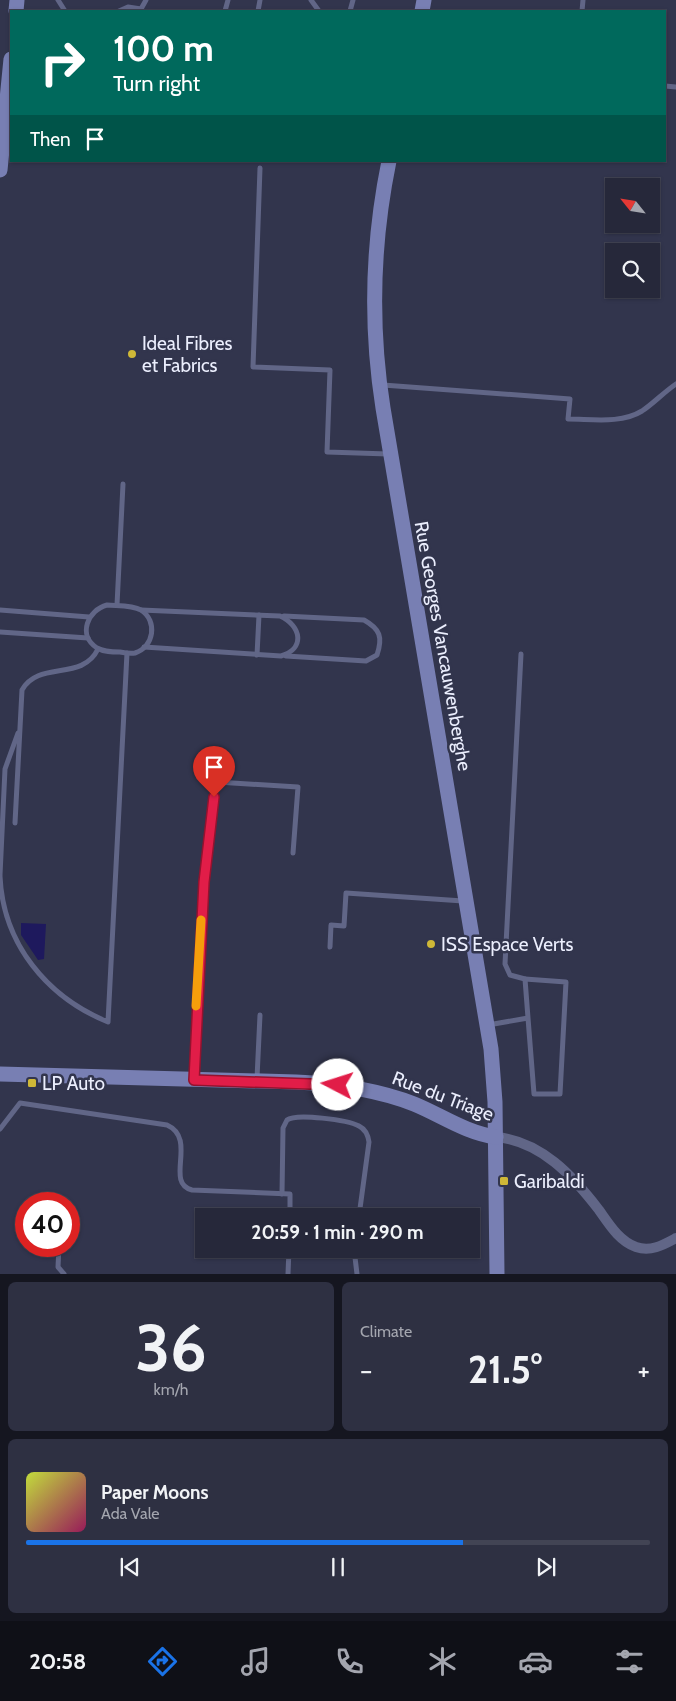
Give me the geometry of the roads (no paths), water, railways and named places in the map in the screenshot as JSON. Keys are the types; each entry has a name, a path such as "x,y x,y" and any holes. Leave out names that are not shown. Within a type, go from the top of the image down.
{"street":[{"path":"0,170 10,70"},
{"name":"Rue Georges Vancauwenberghe","path":"389,162 378,222 374,267 375,341 391,454 487,1025 494,1083 497,1274"},
{"name":"Rue du Triage","path":"0,1074 326,1084 377,1092 420,1106 479,1135 496,1137 528,1146 562,1167 582,1188 614,1231 629,1244 639,1248 650,1249 676,1238"}],"lane":[{"path":"121,10 128,7 141,10 146,0"},
{"path":"260,168 253,367 330,370 327,452 391,454"},
{"path":"380,385 570,399 568,419 608,419 628,417 640,412 676,384"},
{"path":"116,606 123,484"},
{"path":"142,610 151,623 152,631 150,639 144,647 132,654 98,649 88,638 86,631 89,617 99,607 116,606 142,610 364,620 374,626 380,633 381,643 378,655 366,662 144,647"},
{"path":"0,610 89,617"},
{"path":"257,655 259,615"},
{"path":"280,616 291,621 297,630 297,644 290,653 280,656"},
{"path":"0,632 88,638"},
{"path":"15,823 22,690 33,677 84,666 94,658 98,649"},
{"path":"20,728 5,769 0,875 10,926 24,956 40,976 64,997 108,1022 127,653"},
{"path":"521,654 505,964 510,975 525,979 566,982 560,1094 534,1094 525,979"},
{"path":"194,1080 204,882 216,782 298,787 294,853"},
{"path":"330,947 331,925 344,926 346,893 466,901"},
{"path":"257,1081 260,1015"},
{"path":"487,1025 528,1018"},
{"path":"0,1129 20,1102 166,1125 174,1130 180,1140 180,1182 187,1189 290,1194 290,1208"},
{"path":"282,1194 283,1128 287,1120 299,1116 352,1123 366,1132 370,1142 360,1208"},
{"path":"58,1257 58,1267 64,1274"},
{"path":"288,1274 289,1258"},
{"path":"355,1258 358,1274"}],"place":[{"name":"Ideal Fibres et Fabrics","path":"132,354"},
{"name":"ISS Espace Verts","path":"431,944"},
{"name":"LP Auto","path":"32,1083"},
{"name":"Garibaldi","path":"504,1181"}]}
